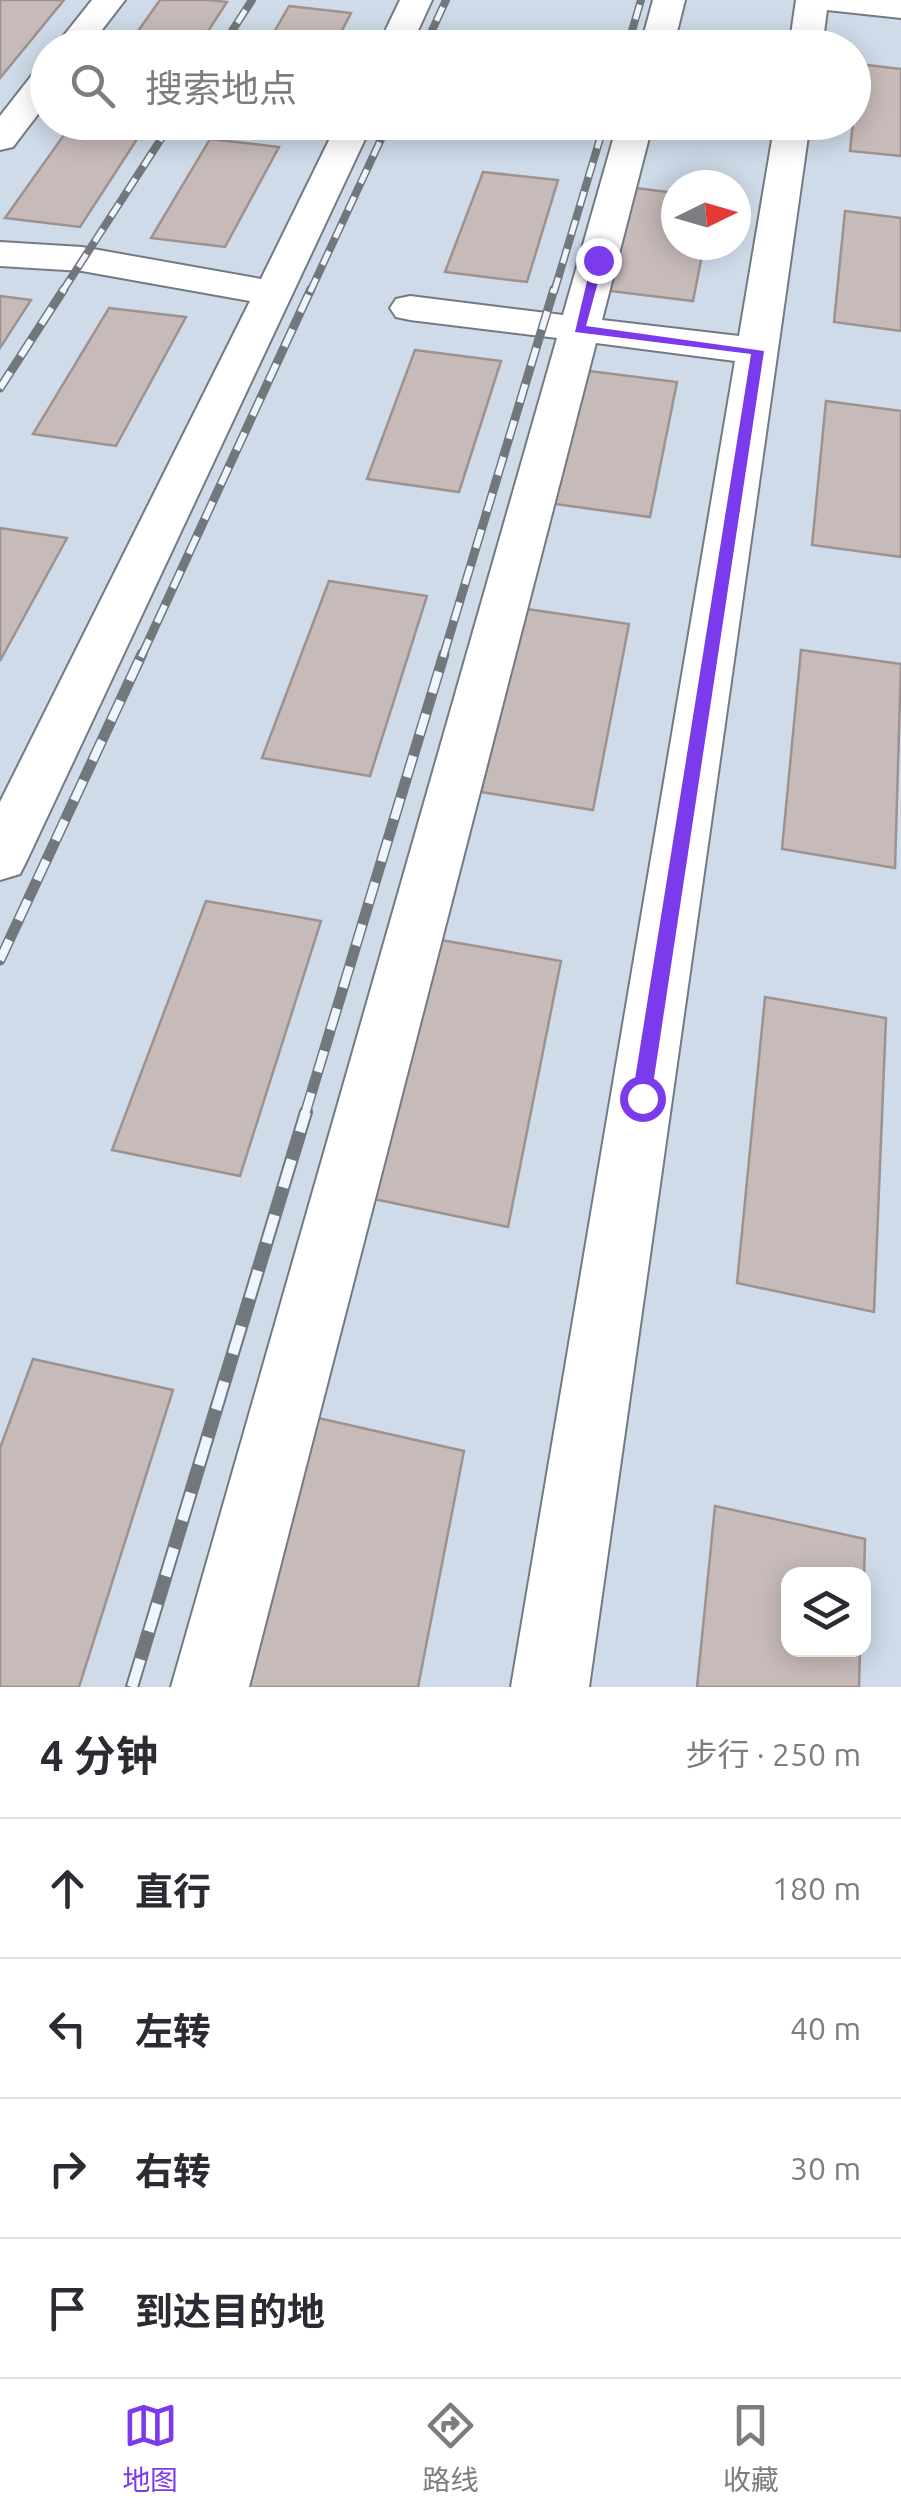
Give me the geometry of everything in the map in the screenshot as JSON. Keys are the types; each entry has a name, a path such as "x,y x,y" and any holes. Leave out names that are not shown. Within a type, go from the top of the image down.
{"lane":[{"path":"84,30 108,0"},
{"path":"402,30 416,0"},
{"path":"661,30 669,0"},
{"path":"808,30 812,0"},
{"path":"823,0 901,8"},
{"path":"0,138 30,100"},
{"path":"0,858 16,791 274,293 347,140"},
{"path":"210,1687 631,140"},
{"path":"550,1687 790,140"},
{"path":"0,254 82,259 274,293"},
{"path":"410,308 758,351"}],"shaded area":[{"path":"0,0 901,0 901,1687 0,1687"}],"building":[{"path":"0,0 64,0 39,30 30,30 30,41 0,78"},
{"path":"160,0 227,2 209,30 139,30"},
{"path":"289,6 351,13 342,30 275,30"},
{"path":"871,65 901,69 901,156 850,151 851,140 871,140"},
{"path":"60,140 136,140 80,227 5,218"},
{"path":"209,140 279,147 225,247 151,238"},
{"path":"483,172 558,180 527,282 445,272"},
{"path":"636,188 661,191 661,260 701,260 693,301 610,291"},
{"path":"845,211 901,218 901,331 834,322"},
{"path":"0,296 31,300 0,348"},
{"path":"109,308 186,317 116,446 33,434"},
{"path":"415,350 501,361 459,492 367,479"},
{"path":"589,371 677,382 650,517 555,504"},
{"path":"826,401 901,411 901,557 812,545"},
{"path":"0,528 67,538 0,661"},
{"path":"329,581 427,596 370,776 262,758"},
{"path":"527,609 629,624 593,810 481,792"},
{"path":"801,650 901,664 895,868 782,849"},
{"path":"206,901 321,921 240,1176 112,1150"},
{"path":"441,940 561,961 508,1227 374,1199"},
{"path":"765,997 886,1018 874,1312 737,1283"},
{"path":"33,1359 173,1390 79,1687 0,1687 0,1448"},
{"path":"318,1418 464,1451 418,1687 249,1687"},
{"path":"715,1506 865,1539 864,1567 781,1567 781,1657 860,1657 859,1687 697,1687"}],"railway":[{"path":"233,30 252,0"},
{"path":"432,30 446,0"},
{"path":"632,30 641,0"},
{"path":"62,292 160,140"},
{"path":"310,292 381,140"},
{"path":"554,292 600,140"},
{"path":"0,388 64,289"},
{"path":"141,657 311,289"},
{"path":"443,657 554,289"},
{"path":"0,960 142,654"},
{"path":"305,1114 444,654"},
{"path":"132,1687 306,1112"}],"route":[{"path":"598,260 579,329 758,351 642,1098"}]}
